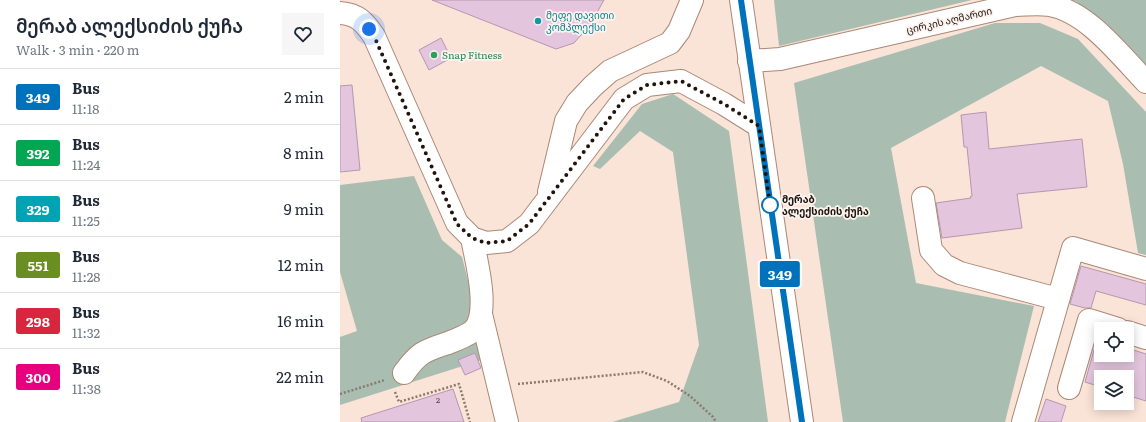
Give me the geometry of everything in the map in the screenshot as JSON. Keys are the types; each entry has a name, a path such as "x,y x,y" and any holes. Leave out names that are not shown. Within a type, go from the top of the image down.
{"street":[{"path":"548,200 566,122 577,103 610,71 670,43 679,31 692,0"},
{"path":"741,0 802,422"},
{"name":"ცირკის აღმართი","path":"749,61 780,59 1015,5 1049,5 1065,9 1079,16 1092,26 1146,82"},
{"path":"340,13 347,14 364,22 374,36 457,224 472,238 486,243 507,241 529,224 624,99 647,85 681,81 724,104 759,126"},
{"path":"923,198 931,250 944,265 960,273 1058,299"},
{"path":"472,238 481,290 481,314 507,422"},
{"path":"1023,422 1073,248 1146,269"},
{"path":"399,382 414,360 424,351 459,339 473,330 481,314"},
{"path":"1069,388 1089,320 1095,322"},
{"path":"1134,334 1146,338"},
{"path":"437,362 452,354 459,339"}],"path":[{"path":"498,386 643,372 667,380 690,396 713,417 716,422"},
{"path":"399,382 398,402 459,384 470,422"},
{"path":"340,394 376,383"}],"green space":[{"path":"774,0 972,0 779,46"},
{"path":"1072,0 1146,0 1146,73 1077,2"},
{"path":"995,23 1040,23 1078,39 1146,112 1146,255 1138,253 1123,164 1108,101 1041,66 891,148 916,283 1034,306 1005,422 843,422 794,83"},
{"path":"673,94 729,131 768,422 612,422 679,402 699,345 673,152 640,131 600,169 593,166 642,104"},
{"path":"414,176 442,240 462,257 488,358 340,405 340,337 357,331 340,272 340,185"}],"building":[{"name":"მეფე დავითი კომპლექსი","path":"432,0 604,0 590,25 574,43 556,49"},
{"path":"441,38 451,58 429,70 419,50"},
{"path":"352,85 360,170 340,172 340,86"},
{"path":"986,112 989,149 1082,139 1087,187 1017,194 1022,228 942,238 936,203 971,198 970,197 972,196 967,147 964,147 961,115"},
{"path":"1081,266 1146,284 1146,305 1096,291 1091,308 1070,304"},
{"path":"1094,350 1094,362 1134,362 1134,350 1146,354 1146,401 1134,397 1134,370 1094,370 1094,385 1085,382"},
{"path":"475,353 481,368 465,375 458,360"},
{"path":"453,389 464,422 362,422 361,418"},
{"path":"1046,399 1066,406 1061,422 1038,422"}],"bus line":[{"name":"349","path":"741,0 802,422"}],"place":[{"name":"მეფე დავითი კომპლექსი","path":"538,21"},
{"name":"Snap Fitness","path":"434,55"},
{"name":"მერაბ ალექსიძის ქუჩა","path":"770,205"}],"route":[{"path":"369,29 374,36 457,224 472,238 486,243 507,241 529,224 624,99 647,85 681,81 724,104 759,126 770,205"}]}
